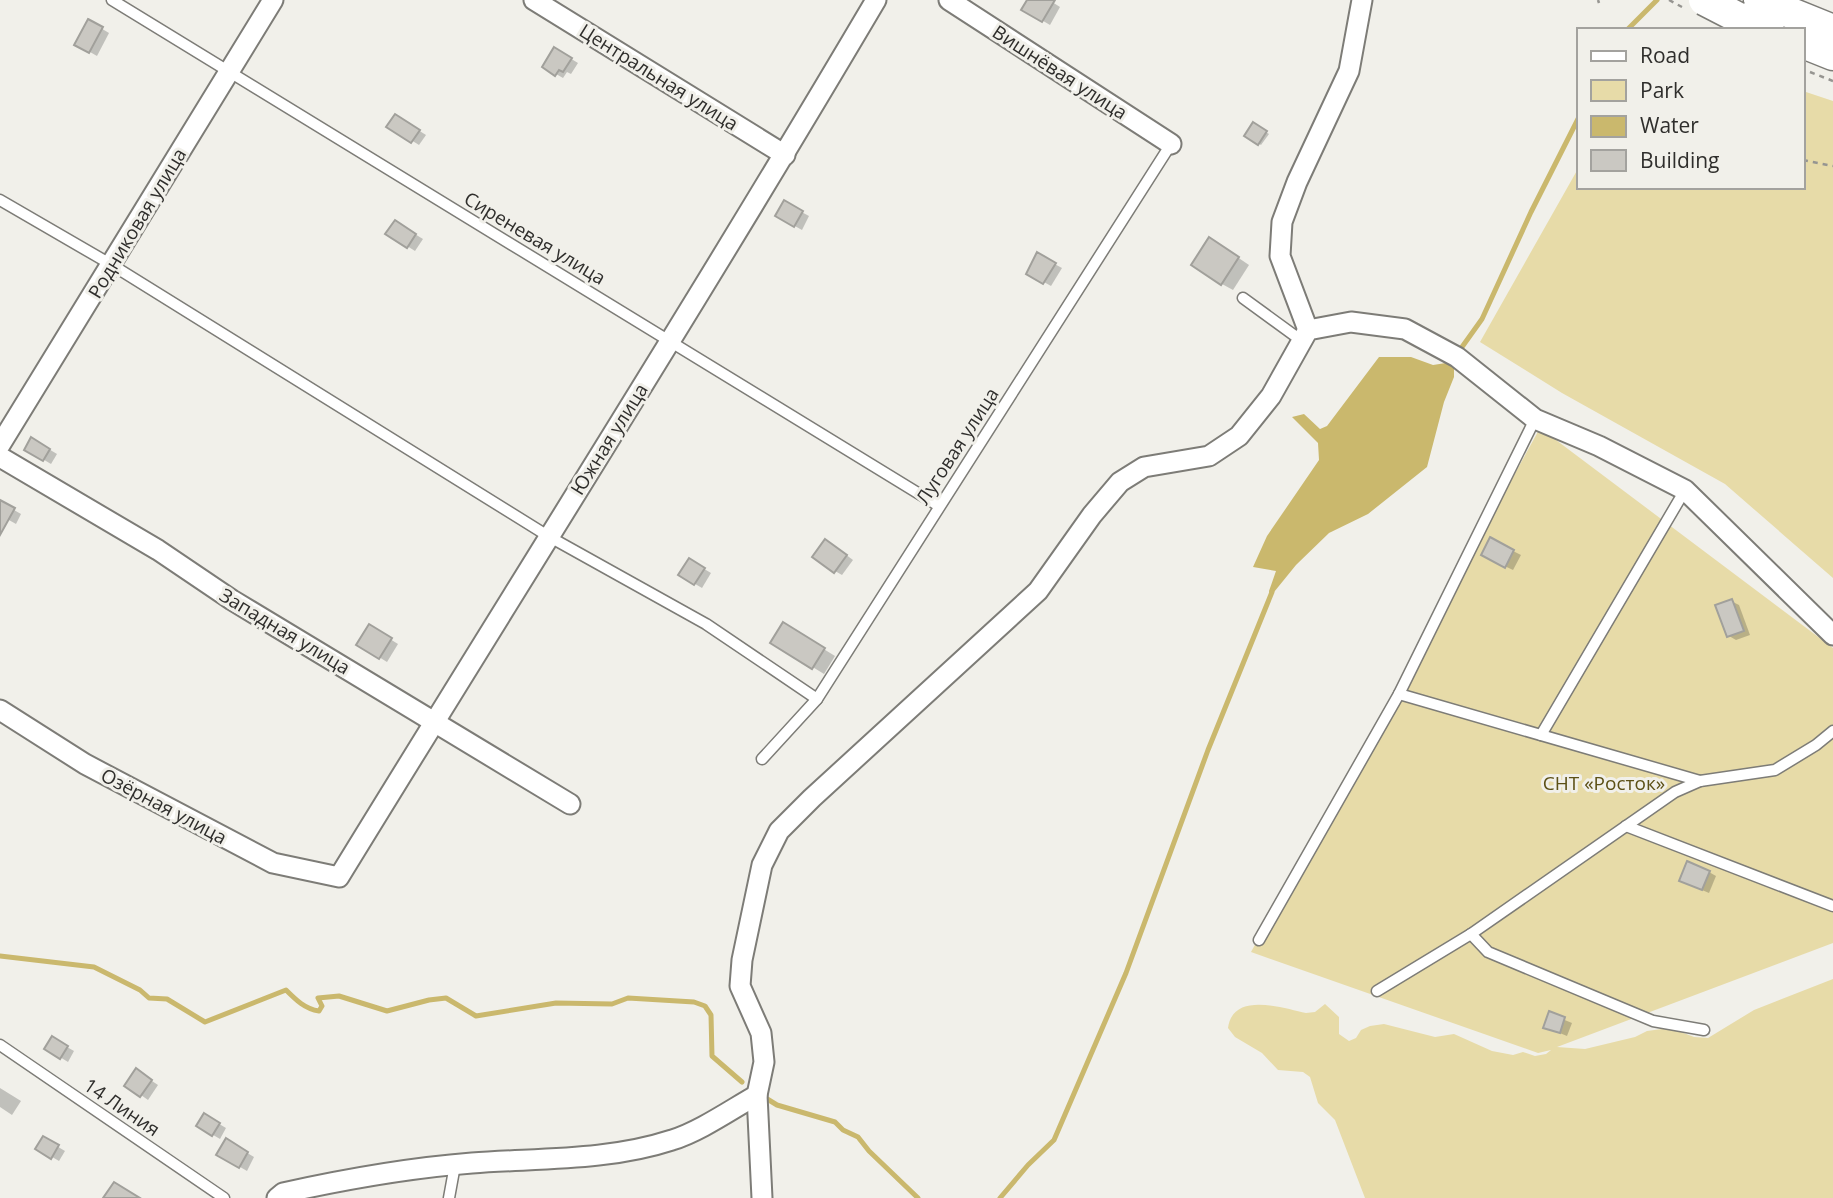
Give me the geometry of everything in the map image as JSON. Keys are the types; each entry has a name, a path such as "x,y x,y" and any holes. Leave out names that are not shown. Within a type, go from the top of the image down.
{"main road":[{"path":"1704,0 1833,30"},
{"path":"1748,9 1767,28"},
{"path":"1805,44 1833,55"}],"street":[{"name":"Родниковая улица","path":"0,445 273,0"},
{"name":"Центральная улица","path":"534,0 785,155"},
{"name":"Южная улица","path":"340,877 785,155 876,0"},
{"name":"Вишнёвая улица","path":"949,0 1171,144"},
{"path":"1305,336 1280,256 1282,222 1297,182 1349,71 1361,1"},
{"path":"762,1198 757,1095 764,1062 761,1033 740,986 742,960 762,864 779,831 1038,591 1092,515 1120,482 1144,467 1209,456 1239,436 1270,396 1305,336 1351,322 1405,329 1457,356 1535,419 1599,446 1685,490 1833,635"},
{"name":"Западная улица","path":"0,457 158,550 232,600 570,804"},
{"name":"Озёрная улица","path":"0,710 85,764 273,863 340,877"},
{"path":"276,1198 283,1193 353,1177 455,1165 606,1156 638,1150 676,1139 757,1095"}],"lane":[{"name":"Сиреневая улица","path":"112,0 939,506"},
{"name":"Луговая улица","path":"762,759 817,699 1171,144"},
{"path":"0,200 112,265 548,536 706,624 817,699"},
{"path":"1243,298 1305,336"},
{"path":"1259,940 1399,694 1535,419"},
{"path":"1541,736 1685,490"},
{"path":"1399,694 1700,781"},
{"path":"1377,991 1471,934 1675,792 1700,781 1775,770 1816,745 1833,731"},
{"path":"1626,826 1833,906"},
{"path":"1471,934 1488,951 1653,1021 1704,1030"},
{"name":"14 Линия","path":"0,1045 224,1198"},
{"path":"449,1198 455,1165"}],"path":[{"path":"1805,70 1833,81"},
{"path":"1805,160 1833,166"}],"green space":[{"path":"1805,92 1833,101 1833,578 1725,484 1562,393 1480,342 1577,171 1577,189 1805,189"},
{"name":"СНТ «Росток»","path":"1540,428 1833,648 1833,943 1557,1047 1585,1049 1662,1029 1708,1038 1754,1010 1833,979 1833,1198 1365,1198 1335,1120 1318,1103 1310,1077 1303,1072 1278,1070 1262,1053 1235,1037 1228,1028 1239,1009 1249,1006 1272,1006 1306,1013 1315,1012 1325,1004 1339,1017 1339,1034 1349,1041 1356,1038 1361,1030 1384,1024 1435,1037 1454,1034 1492,1051 1513,1055 1523,1052 1535,1056 1551,1050 1538,1053 1251,952"}],"water":[{"path":"1379,357 1411,357 1433,365 1446,363 1454,368 1454,377 1444,402 1427,467 1368,514 1329,533 1296,565 1270,597 1269,591 1276,571 1253,567 1267,536 1319,460 1318,443 1292,417 1304,414 1320,429 1327,426"}],"building":[{"path":"1027,0 1055,0 1042,22 1021,10"},
{"path":"88,19 103,27 89,53 74,45"},
{"path":"554,47 572,58 563,72 559,70 555,76 542,67"},
{"path":"395,114 420,130 411,143 386,127"},
{"path":"1253,122 1267,131 1258,145 1244,136"},
{"path":"784,200 803,211 794,227 775,216"},
{"path":"395,220 416,234 407,248 385,234"},
{"path":"1209,237 1239,257 1221,285 1191,265"},
{"path":"1037,252 1056,263 1043,284 1026,274"},
{"path":"31,437 50,449 43,461 24,450"},
{"path":"0,500 15,508 0,535"},
{"path":"1490,537 1514,550 1505,568 1481,555"},
{"path":"825,539 847,555 834,573 812,557"},
{"path":"689,558 705,568 694,585 678,575"},
{"path":"1732,599 1744,631 1727,637 1715,605"},
{"path":"783,622 825,648 812,669 770,643"},
{"path":"369,624 392,638 379,659 356,645"},
{"path":"1687,861 1710,871 1702,890 1679,881"},
{"path":"1549,1011 1565,1017 1560,1033 1543,1028"},
{"path":"52,1036 68,1046 60,1059 44,1049"},
{"path":"136,1068 152,1080 140,1097 124,1086"},
{"path":"204,1113 220,1123 212,1136 196,1126"},
{"path":"43,1136 59,1145 51,1159 35,1149"},
{"path":"226,1138 248,1152 239,1168 216,1155"},
{"path":"114,1182 140,1198 103,1198"}],"waterway":[{"path":"1629,28 1657,0"},
{"path":"1462,347 1482,319 1577,121"},
{"path":"1000,1198 1054,1140 1126,973 1208,750 1272,592"},
{"path":"0,956 94,967 140,990 149,998 167,999 205,1022 286,990 297,1001 319,1011 322,1006 318,998 339,996 387,1011 446,998 476,1016 556,1003 612,1004 628,998 694,1002 705,1006 711,1015 712,1056 742,1082"},
{"path":"764,1097 777,1105 835,1122 843,1130 858,1137 918,1198"}]}
